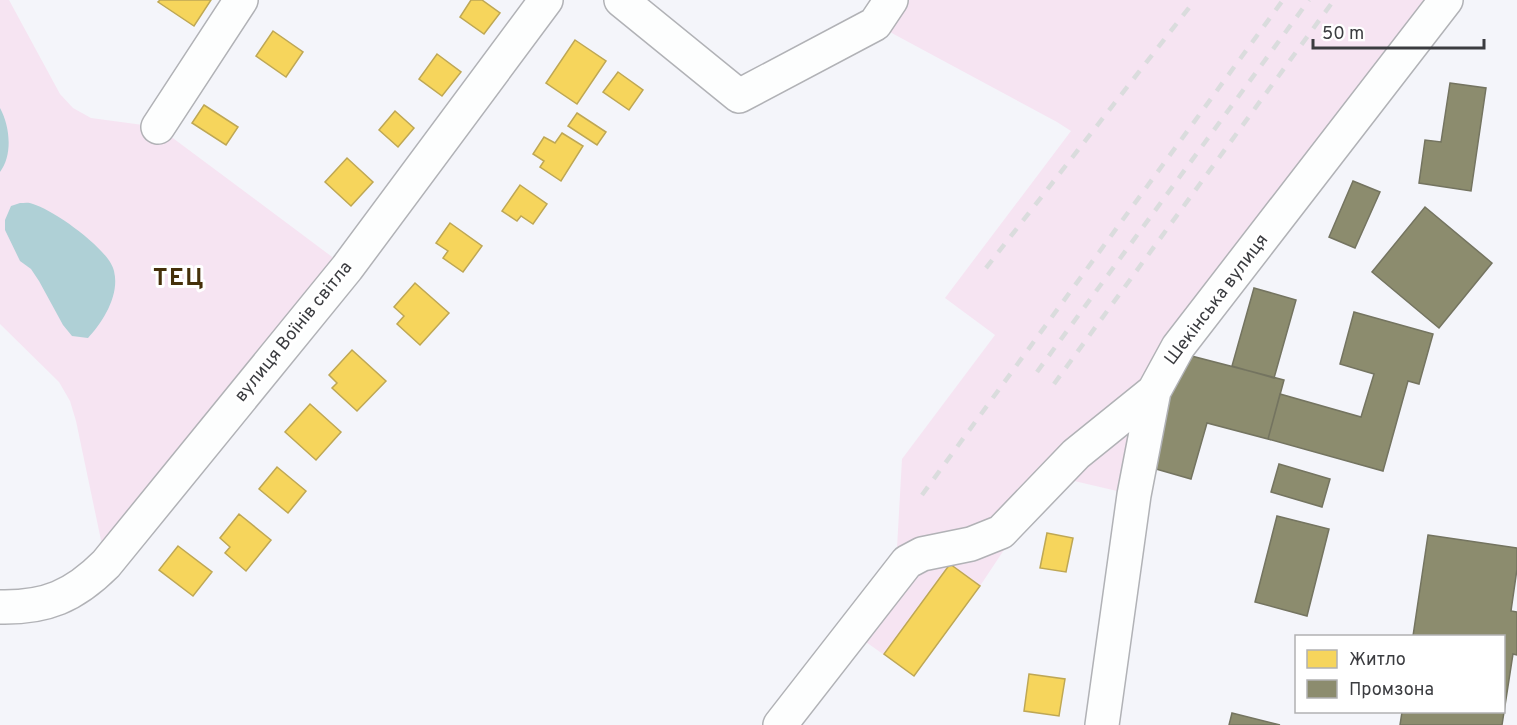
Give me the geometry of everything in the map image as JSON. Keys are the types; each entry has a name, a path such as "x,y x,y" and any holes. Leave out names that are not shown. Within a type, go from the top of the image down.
{"street":[{"path":"158,127 241,0"},
{"name":"вулиця Воїнів світла","path":"0,607 45,604 63,597 106,564 347,268 546,0"},
{"path":"621,0 739,96 875,24 891,0"},
{"name":"Шекінська вулиця","path":"1102,725 1134,495 1154,391 1178,347 1446,0"},
{"path":"780,725 906,562 922,554 981,542 1001,532 1076,454 1154,391"}],"shaded area":[{"path":"0,0 9,0 60,94 73,108 91,118 158,127 347,268 106,564 70,401 59,382 0,324"},
{"path":"891,0 1446,0 1178,347 1134,495 1053,476 980,586 914,676 839,623 897,548 902,459 995,335 945,298 1071,131 875,24"}],"water":[{"path":"0,108 9,140 7,157 0,172"},
{"path":"30,203 67,222 92,242 110,262 114,271 115,289 109,307 88,338 72,336 63,325 31,269 20,261 5,230 5,220 11,206"}],"building: Житло":[{"path":"160,0 211,0 194,26 158,2"},
{"path":"471,0 482,0 500,13 484,34 460,17"},
{"path":"273,31 303,52 286,77 256,56"},
{"path":"575,40 606,61 577,104 546,83"},
{"path":"437,54 461,72 442,96 419,79"},
{"path":"618,72 643,90 629,110 603,92"},
{"path":"204,105 238,127 226,145 192,123"},
{"path":"395,111 414,128 398,147 379,130"},
{"path":"577,113 606,132 597,145 568,126"},
{"path":"562,133 583,146 561,181 540,167 544,161 533,154 544,137 555,143"},
{"path":"347,158 373,182 351,206 325,182"},
{"path":"520,185 547,204 533,224 521,216 517,221 502,211"},
{"path":"450,223 482,246 463,272 443,258 448,251 436,243"},
{"path":"415,283 449,313 420,345 397,324 404,316 394,307"},
{"path":"352,350 386,381 357,411 332,388 337,383 329,375"},
{"path":"310,404 341,432 316,460 285,432"},
{"path":"277,467 306,491 288,513 259,489"},
{"path":"239,514 271,540 246,571 225,553 230,547 220,538"},
{"path":"1047,533 1073,538 1066,572 1040,568"},
{"path":"178,546 212,572 193,596 159,570"},
{"path":"950,564 980,586 914,676 884,654"},
{"path":"1029,674 1065,679 1059,716 1024,711"}],"building: Промзона":[{"path":"1450,83 1486,88 1471,191 1419,183 1425,140 1441,142"},
{"path":"1353,181 1380,192 1355,248 1329,237"},
{"path":"1425,207 1492,263 1439,328 1372,272"},
{"path":"1254,288 1296,300 1274,378 1232,366"},
{"path":"1354,312 1433,334 1419,384 1408,381 1383,471 1268,439 1280,394 1361,417 1374,374 1340,364"},
{"path":"1180,353 1284,380 1268,439 1207,423 1191,479 1149,467"},
{"path":"1279,464 1330,479 1322,507 1271,492"},
{"path":"1277,516 1329,529 1307,616 1255,602"},
{"path":"1428,535 1517,548 1517,569 1511,611 1517,612 1517,655 1513,654 1505,706 1505,635 1413,635"},
{"path":"1232,713 1280,725 1229,725"},
{"path":"1402,713 1504,713 1502,725 1400,725"}],"railway":[{"path":"986,268 1195,0"},
{"path":"922,495 1283,0"},
{"path":"1037,372 1309,0"},
{"path":"1054,384 1334,0"}],"district":[{"name":"ТЕЦ","path":"179,279"}]}
